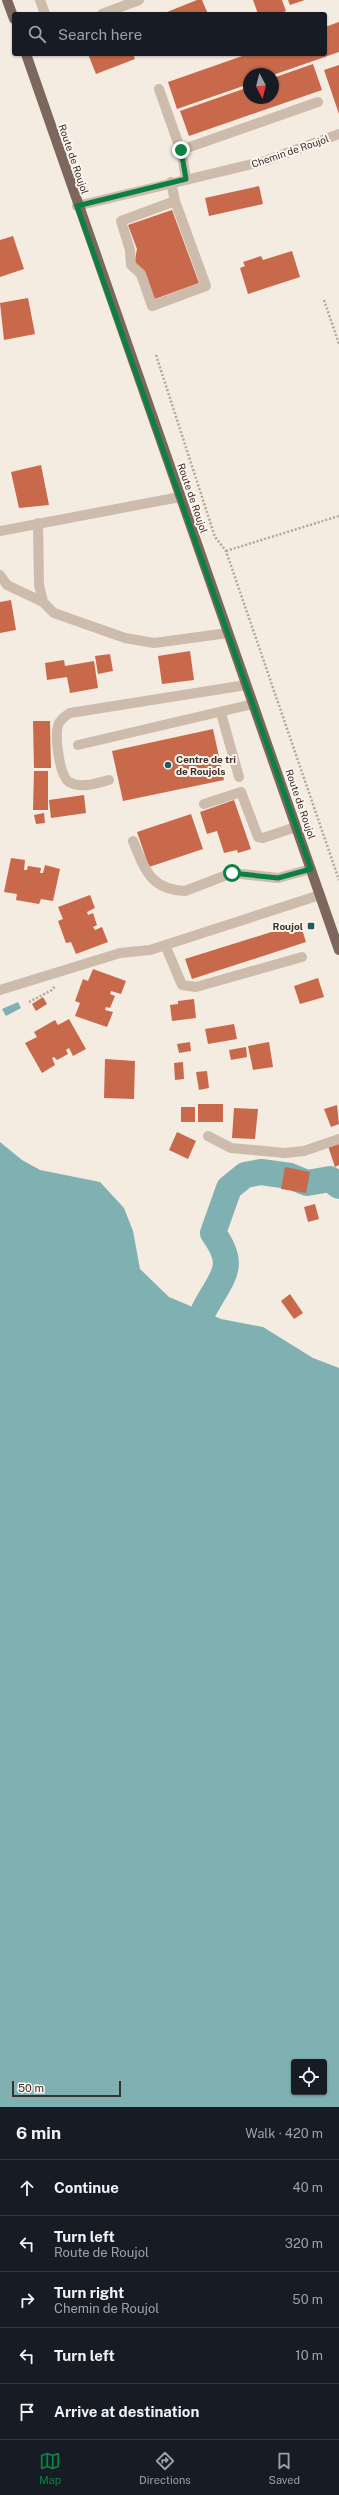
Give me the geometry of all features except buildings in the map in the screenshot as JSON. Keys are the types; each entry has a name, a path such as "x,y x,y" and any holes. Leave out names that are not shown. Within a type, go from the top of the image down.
{"main road":[{"path":"7,0 12,14"},
{"name":"Route de Roujol","path":"27,56 77,206 339,950"}],"lane":[{"path":"40,0 44,12"},
{"path":"107,12 133,1"},
{"path":"159,89 181,150 186,179"},
{"path":"181,150 318,102"},
{"name":"Chemin de Roujol","path":"77,206 171,182 265,161 339,134"},
{"path":"171,182 175,201 206,286 152,306 141,274 131,265 130,250 120,221 175,201"},
{"path":"0,531 180,497"},
{"path":"38,523 39,586 42,602"},
{"path":"0,576 7,584 42,602 54,613 125,638 154,643 228,633"},
{"path":"108,780 77,785 68,781 62,773 57,740 58,725 63,717 70,713 246,685"},
{"path":"78,745 221,713 253,704"},
{"path":"221,713 238,777"},
{"path":"204,804 241,792 258,837 263,838 296,827"},
{"path":"133,841 150,877 160,885 185,891 232,873 278,878 311,869"},
{"path":"0,990 120,953 150,950 320,895"},
{"path":"165,945 182,985 196,988 302,957"},
{"path":"208,1136 231,1148 285,1153 304,1151 339,1139"}],"path":[{"path":"324,300 339,344"},
{"path":"156,356 215,537 226,551 339,880"},
{"path":"226,551 339,516"},
{"path":"30,1002 52,990 58,980 55,973"}],"water":[{"path":"18,1002 21,1008 6,1016 2,1009"},
{"path":"0,1142 22,1160 40,1170 100,1182 124,1208 133,1231 140,1269 169,1297 221,1319 263,1327 313,1358 339,1368 339,2107 0,2107"}],"waterway":[{"path":"204,1310 225,1272 225,1255 221,1245 213,1233 229,1188 245,1175 261,1172 290,1176 307,1183 330,1179 339,1186"}],"place":[{"name":"Centre de tri de Roujols","path":"168,765"},
{"name":"Roujol","path":"311,926"}],"route":[{"path":"181,150 186,179 116,198 77,206 311,869 282,878 232,873"}]}
